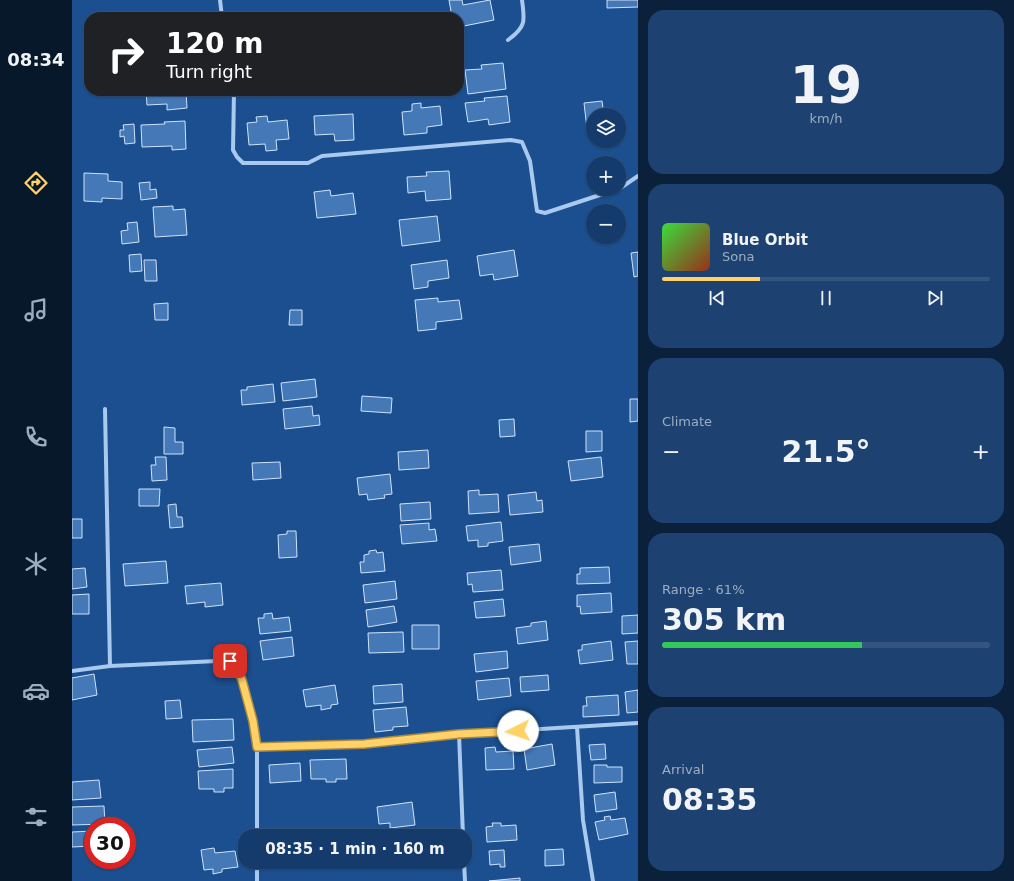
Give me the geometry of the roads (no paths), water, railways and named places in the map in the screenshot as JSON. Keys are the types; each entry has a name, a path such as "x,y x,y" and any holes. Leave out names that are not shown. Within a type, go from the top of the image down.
{"street":[{"path":"220,0 221,12"},
{"path":"508,40 519,32 524,22 522,0"},
{"path":"234,96 233,150 243,163 308,163 322,156 511,140 522,142 530,162 537,211 545,213 597,196"},
{"path":"626,184 638,176"},
{"path":"105,409 110,666"},
{"path":"72,670 110,666 230,661 237,668 242,680 253,721 257,747 257,829"},
{"path":"257,747 364,744 459,734 638,723"},
{"path":"577,727 583,820 593,881"},
{"path":"459,734 463,829"},
{"path":"257,869 258,881"},
{"path":"464,869 465,881"}]}
